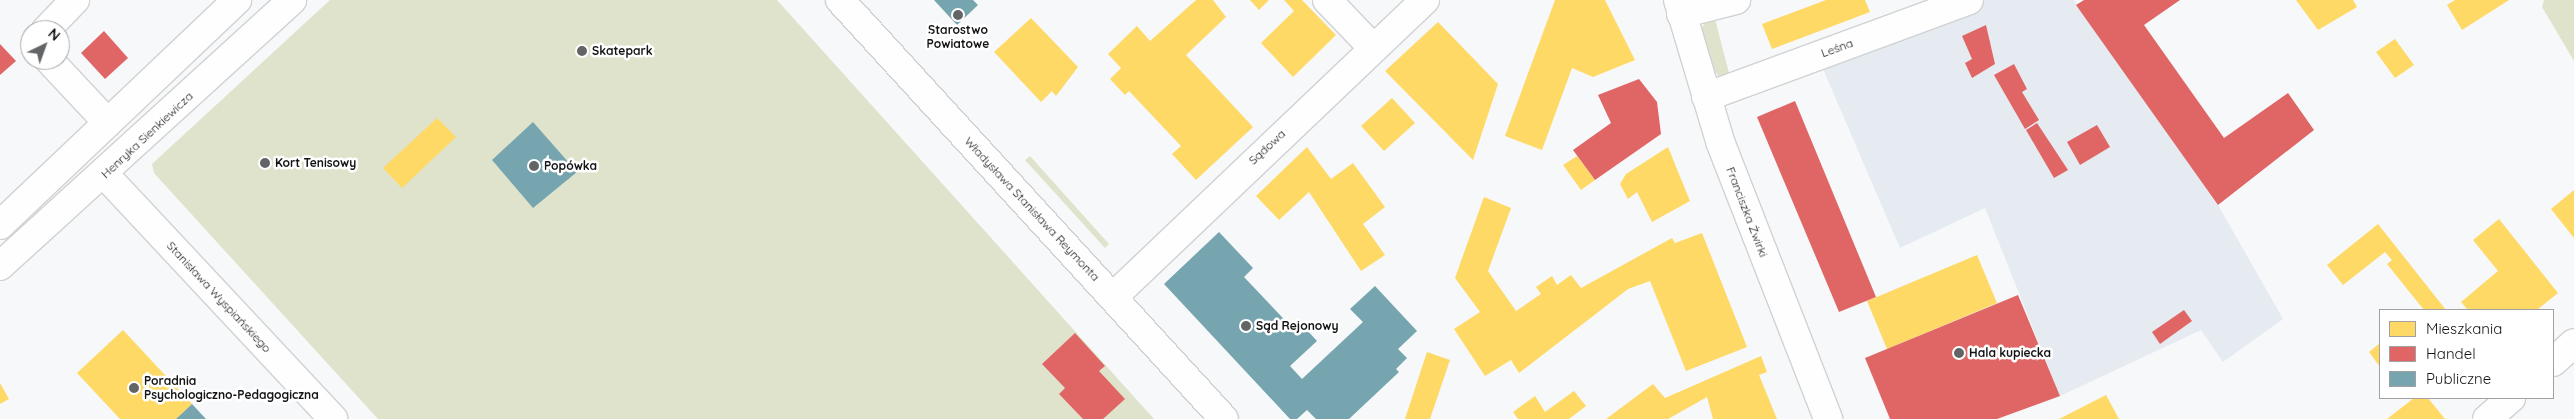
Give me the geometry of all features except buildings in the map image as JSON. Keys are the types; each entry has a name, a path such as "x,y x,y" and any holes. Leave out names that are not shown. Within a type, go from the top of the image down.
{"street":[{"path":"56,20 75,0"},
{"path":"0,226 237,0"},
{"name":"Henryka Sienkiewicza","path":"0,266 104,175 292,0"},
{"name":"Władysława Stanisława Reymonta","path":"840,0 1224,419"},
{"path":"1327,0 1373,48"},
{"name":"Sądowa","path":"1113,297 1425,0"},
{"path":"1680,7 1736,0"},
{"name":"Leśna","path":"1706,97 1968,0"},
{"name":"Franciszka Żwirki","path":"1680,7 1706,97 1828,419"},
{"path":"59,70 108,122"},
{"name":"Stanisława Wyspiańskiego","path":"104,175 332,419"},
{"path":"2554,361 2574,343"},
{"path":"2487,419 2511,399"}],"shaded area":[{"path":"1969,0 2074,0 2218,205 2283,319 2223,362 2201,330 2060,396 1985,208 1900,248 1817,55"}],"green space":[{"path":"330,0 777,0 1154,419 378,419 154,173 152,164"},
{"path":"2544,0 2574,0 2574,61 2542,7"},
{"path":"1711,17 1715,19 1729,73 1720,78 1711,66 1701,28"},
{"path":"1030,156 1109,244 1105,248 1025,160"}],"place":[{"name":"Starostwo Powiatowe","path":"958,15"},
{"name":"Skatepark","path":"582,51"},
{"name":"Kort Tenisowy","path":"265,163"},
{"name":"Popówka","path":"534,166"},
{"name":"Sąd Rejonowy","path":"1246,326"},
{"name":"Hala kupiecka","path":"1959,353"},
{"name":"Poradnia Psychologiczno-Pedagogiczna","path":"134,388"}]}
